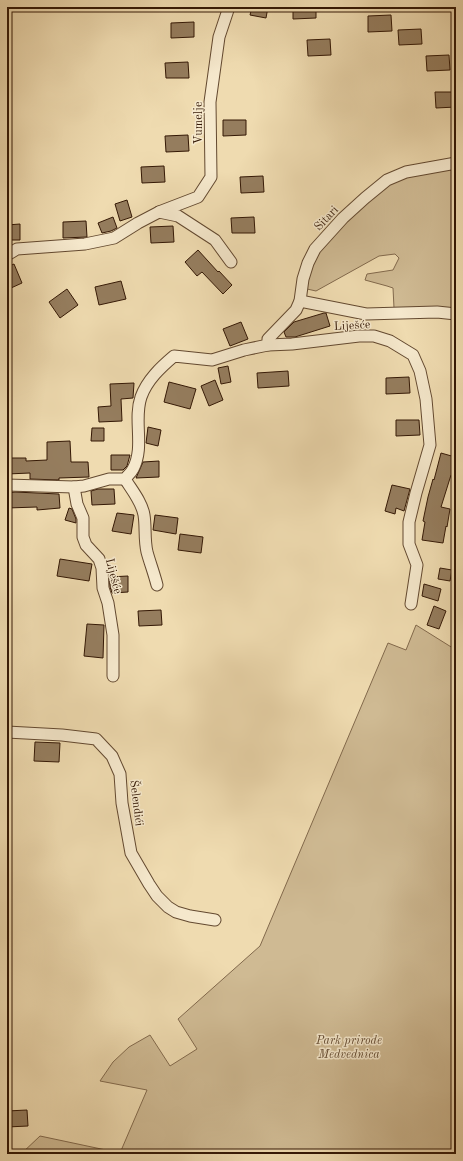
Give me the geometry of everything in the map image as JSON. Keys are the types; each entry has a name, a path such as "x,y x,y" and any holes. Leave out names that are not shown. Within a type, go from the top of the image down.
{"street":[{"name":"Vumelje","path":"7,255 17,249 85,244 114,238 159,212 198,197 211,177 210,102 220,37 230,7"},
{"name":"Sitari","path":"268,345 268,339 296,310 300,301 303,279 308,263 315,249 343,218 387,180 406,172 456,163"},
{"path":"159,212 178,216 215,240 231,262"},
{"path":"300,301 366,314 437,312 456,314"},
{"name":"Liješće","path":"125,479 133,470 137,456 139,434 138,408 142,395 149,381 174,356 212,360 244,350 268,345 292,344 359,336 374,336 390,341 413,355 420,371 426,399 430,445 409,522 409,544 417,565 411,604"},
{"path":"7,485 74,487 84,486 109,478 125,479 144,513 147,552 157,585"},
{"name":"Liješće","path":"74,487 77,504 83,518 83,537 86,545 99,559 102,568 103,588 108,603 114,635 113,676"},
{"name":"Šelendići","path":"7,732 62,735 96,739 112,756 120,774 122,803 131,853 149,884 157,896 172,910 190,916 215,920"}],"green space":[{"path":"456,165 456,246 452,246 456,268 456,311 394,308 393,288 365,280 367,274 393,270 399,258 395,254 379,256 316,291 307,289 306,281 318,253 351,216 391,182 422,171"},
{"name":"Park prirode Medvednica","path":"416,625 456,650 456,1154 21,1154 40,1136 120,1153 147,1090 100,1081 113,1062 129,1047 150,1035 170,1066 197,1049 178,1019 260,946 388,643 406,650"}],"building":[{"path":"252,7 268,7 266,18 250,15"},
{"path":"293,7 316,7 316,18 293,19"},
{"path":"391,15 392,31 368,32 368,16"},
{"path":"194,22 194,37 171,38 171,23"},
{"path":"421,29 422,44 399,45 398,30"},
{"path":"330,39 331,55 308,56 307,40"},
{"path":"449,55 450,70 427,71 426,56"},
{"path":"188,62 189,78 166,78 165,63"},
{"path":"435,92 456,92 456,107 436,108"},
{"path":"223,120 246,120 246,135 223,136"},
{"path":"188,135 189,151 166,152 165,136"},
{"path":"164,166 165,182 142,183 141,167"},
{"path":"263,176 264,192 241,193 240,177"},
{"path":"127,200 132,217 120,221 115,204"},
{"path":"113,217 117,228 102,233 98,223"},
{"path":"254,217 255,233 232,233 231,218"},
{"path":"86,221 87,237 63,238 63,222"},
{"path":"20,224 20,240 7,240 7,225"},
{"path":"173,226 174,242 151,243 150,227"},
{"path":"198,250 232,285 223,294 202,272 197,276 185,262"},
{"path":"14,264 22,283 11,288 7,279 7,267"},
{"path":"121,281 126,299 99,305 95,287"},
{"path":"67,289 78,305 60,318 49,302"},
{"path":"326,313 330,326 295,337 286,337 284,332 294,322"},
{"path":"241,322 248,339 230,346 223,329"},
{"path":"228,366 231,382 221,384 218,368"},
{"path":"288,371 289,386 258,388 257,373"},
{"path":"409,377 410,393 386,394 386,378"},
{"path":"215,380 223,400 209,406 201,386"},
{"path":"169,382 196,389 190,409 164,402"},
{"path":"134,383 133,398 121,399 122,421 99,422 98,407 111,406 110,384"},
{"path":"396,420 419,420 420,435 396,436"},
{"path":"148,427 161,430 158,446 146,443"},
{"path":"92,428 104,428 104,441 91,441"},
{"path":"70,441 71,462 88,462 89,477 59,478 59,480 30,479 30,473 7,474 7,458 26,458 26,461 47,460 47,442"},
{"path":"441,453 455,457 453,464 456,465 456,477 451,475 441,507 450,509 443,543 422,540 425,522 423,521 428,497"},
{"path":"111,455 130,455 127,466 123,470 111,470"},
{"path":"159,461 159,477 136,478 143,462"},
{"path":"392,485 410,489 404,511 396,508 395,514 385,511"},
{"path":"98,489 114,489 115,504 92,505 91,491"},
{"path":"7,493 59,494 60,508 37,510 37,507 7,508"},
{"path":"69,508 72,509 76,523 65,520"},
{"path":"117,513 134,515 131,534 112,531"},
{"path":"155,515 178,518 176,534 153,530"},
{"path":"180,534 203,537 201,553 178,550"},
{"path":"60,559 92,564 89,581 57,576"},
{"path":"440,568 452,570 450,581 438,579"},
{"path":"128,576 128,592 112,593 109,577"},
{"path":"424,584 441,589 438,601 422,596"},
{"path":"434,606 446,611 439,629 427,625"},
{"path":"161,610 162,625 139,626 138,611"},
{"path":"87,624 104,625 103,658 84,656"},
{"path":"35,742 60,743 59,762 34,761"},
{"path":"27,1110 28,1126 7,1127 7,1111"}]}
